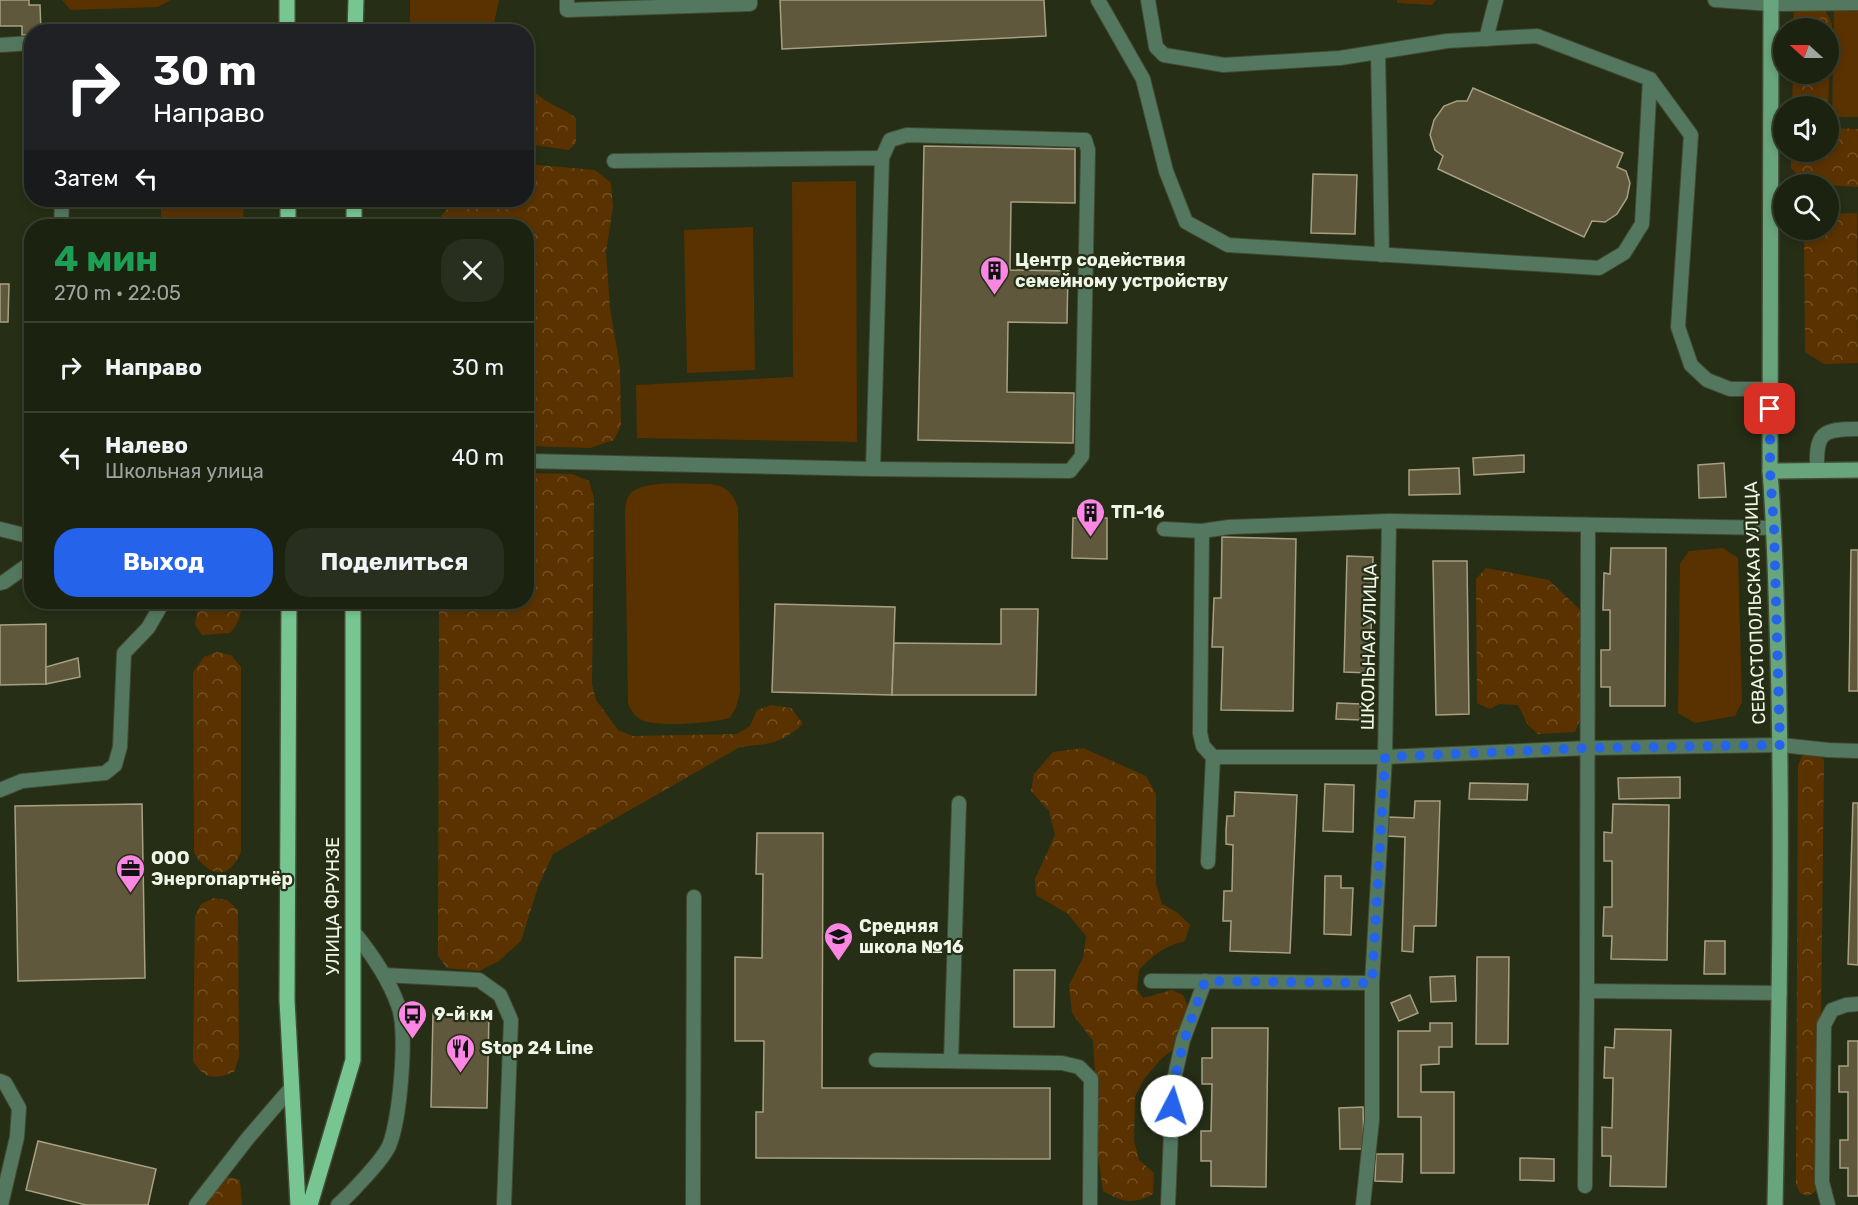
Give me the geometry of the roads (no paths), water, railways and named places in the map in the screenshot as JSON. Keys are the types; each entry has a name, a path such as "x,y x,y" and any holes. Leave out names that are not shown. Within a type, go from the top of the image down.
{"main road":[{"path":"287,0 287,24"},
{"path":"355,24 356,0"},
{"name":"СЕВАСТОПОЛЬСКАЯ УЛИЦА","path":"1771,2 1770,471 1774,528 1780,745 1780,993 1775,1205"},
{"path":"1770,471 1858,470"},
{"path":"289,609 287,1000 298,1205"},
{"name":"УЛИЦА ФРУНЗЕ","path":"310,1205 353,1060 353,609"}],"lane":[{"path":"567,0 567,10 750,4 750,0"},
{"path":"1098,0 1143,78 1166,171 1186,222 1228,245 1599,268 1624,253 1642,224 1650,80"},
{"path":"1148,0 1156,47 1164,55 1224,65 1340,57 1447,41 1537,36 1650,80 1691,135 1678,327 1691,365 1707,380 1730,389 1770,388"},
{"path":"1486,39 1496,0"},
{"path":"1715,0 1858,3"},
{"path":"0,45 24,44"},
{"path":"1378,52 1382,255"},
{"path":"534,461 873,469 1070,471 1082,456 1088,150 1085,140 907,135 890,140 882,158 873,469"},
{"path":"614,161 882,158"},
{"path":"1817,470 1816,447 1821,437 1837,429 1858,429"},
{"path":"1164,529 1202,531 1229,527 1389,521 1774,528"},
{"name":"ШКОЛЬНАЯ УЛИЦА","path":"1363,1205 1372,1120 1372,983 1385,757 1389,521"},
{"path":"1585,1185 1588,525"},
{"path":"0,529 24,535"},
{"path":"1202,531 1200,733 1203,746 1212,757 1208,862"},
{"path":"0,583 24,568"},
{"path":"0,790 22,781 105,773 115,765 120,747 124,653 148,628 160,609"},
{"path":"1212,757 1385,757 1588,748 1780,745 1858,751"},
{"path":"951,1061 959,803"},
{"path":"693,1205 694,897"},
{"path":"338,1205 352,1193 388,1147 398,1117 403,1043 399,1006 376,960 352,931"},
{"path":"384,975 479,980 500,995 511,1020 504,1205"},
{"path":"1151,981 1372,983"},
{"path":"1168,1205 1173,1084 1183,1040 1205,981"},
{"path":"1587,991 1780,993"},
{"path":"1828,1205 1822,1182 1824,1025 1832,1010 1858,1004"},
{"path":"876,1060 1062,1063 1079,1067 1091,1079 1090,1205"},
{"path":"0,1081 5,1083 19,1108 17,1137 2,1205"},
{"path":"196,1205 248,1138 291,1088"}],"place":[{"name":"Центр содействия семейному устройству","path":"994,296"},
{"name":"ТП-16","path":"1090,538"},
{"name":"ООО Энергопартнёр","path":"130,894"},
{"name":"Средняя школа №16","path":"838,962"},
{"name":"9-й км","path":"413,1040"},
{"name":"Stop 24 Line","path":"460,1074"}]}
